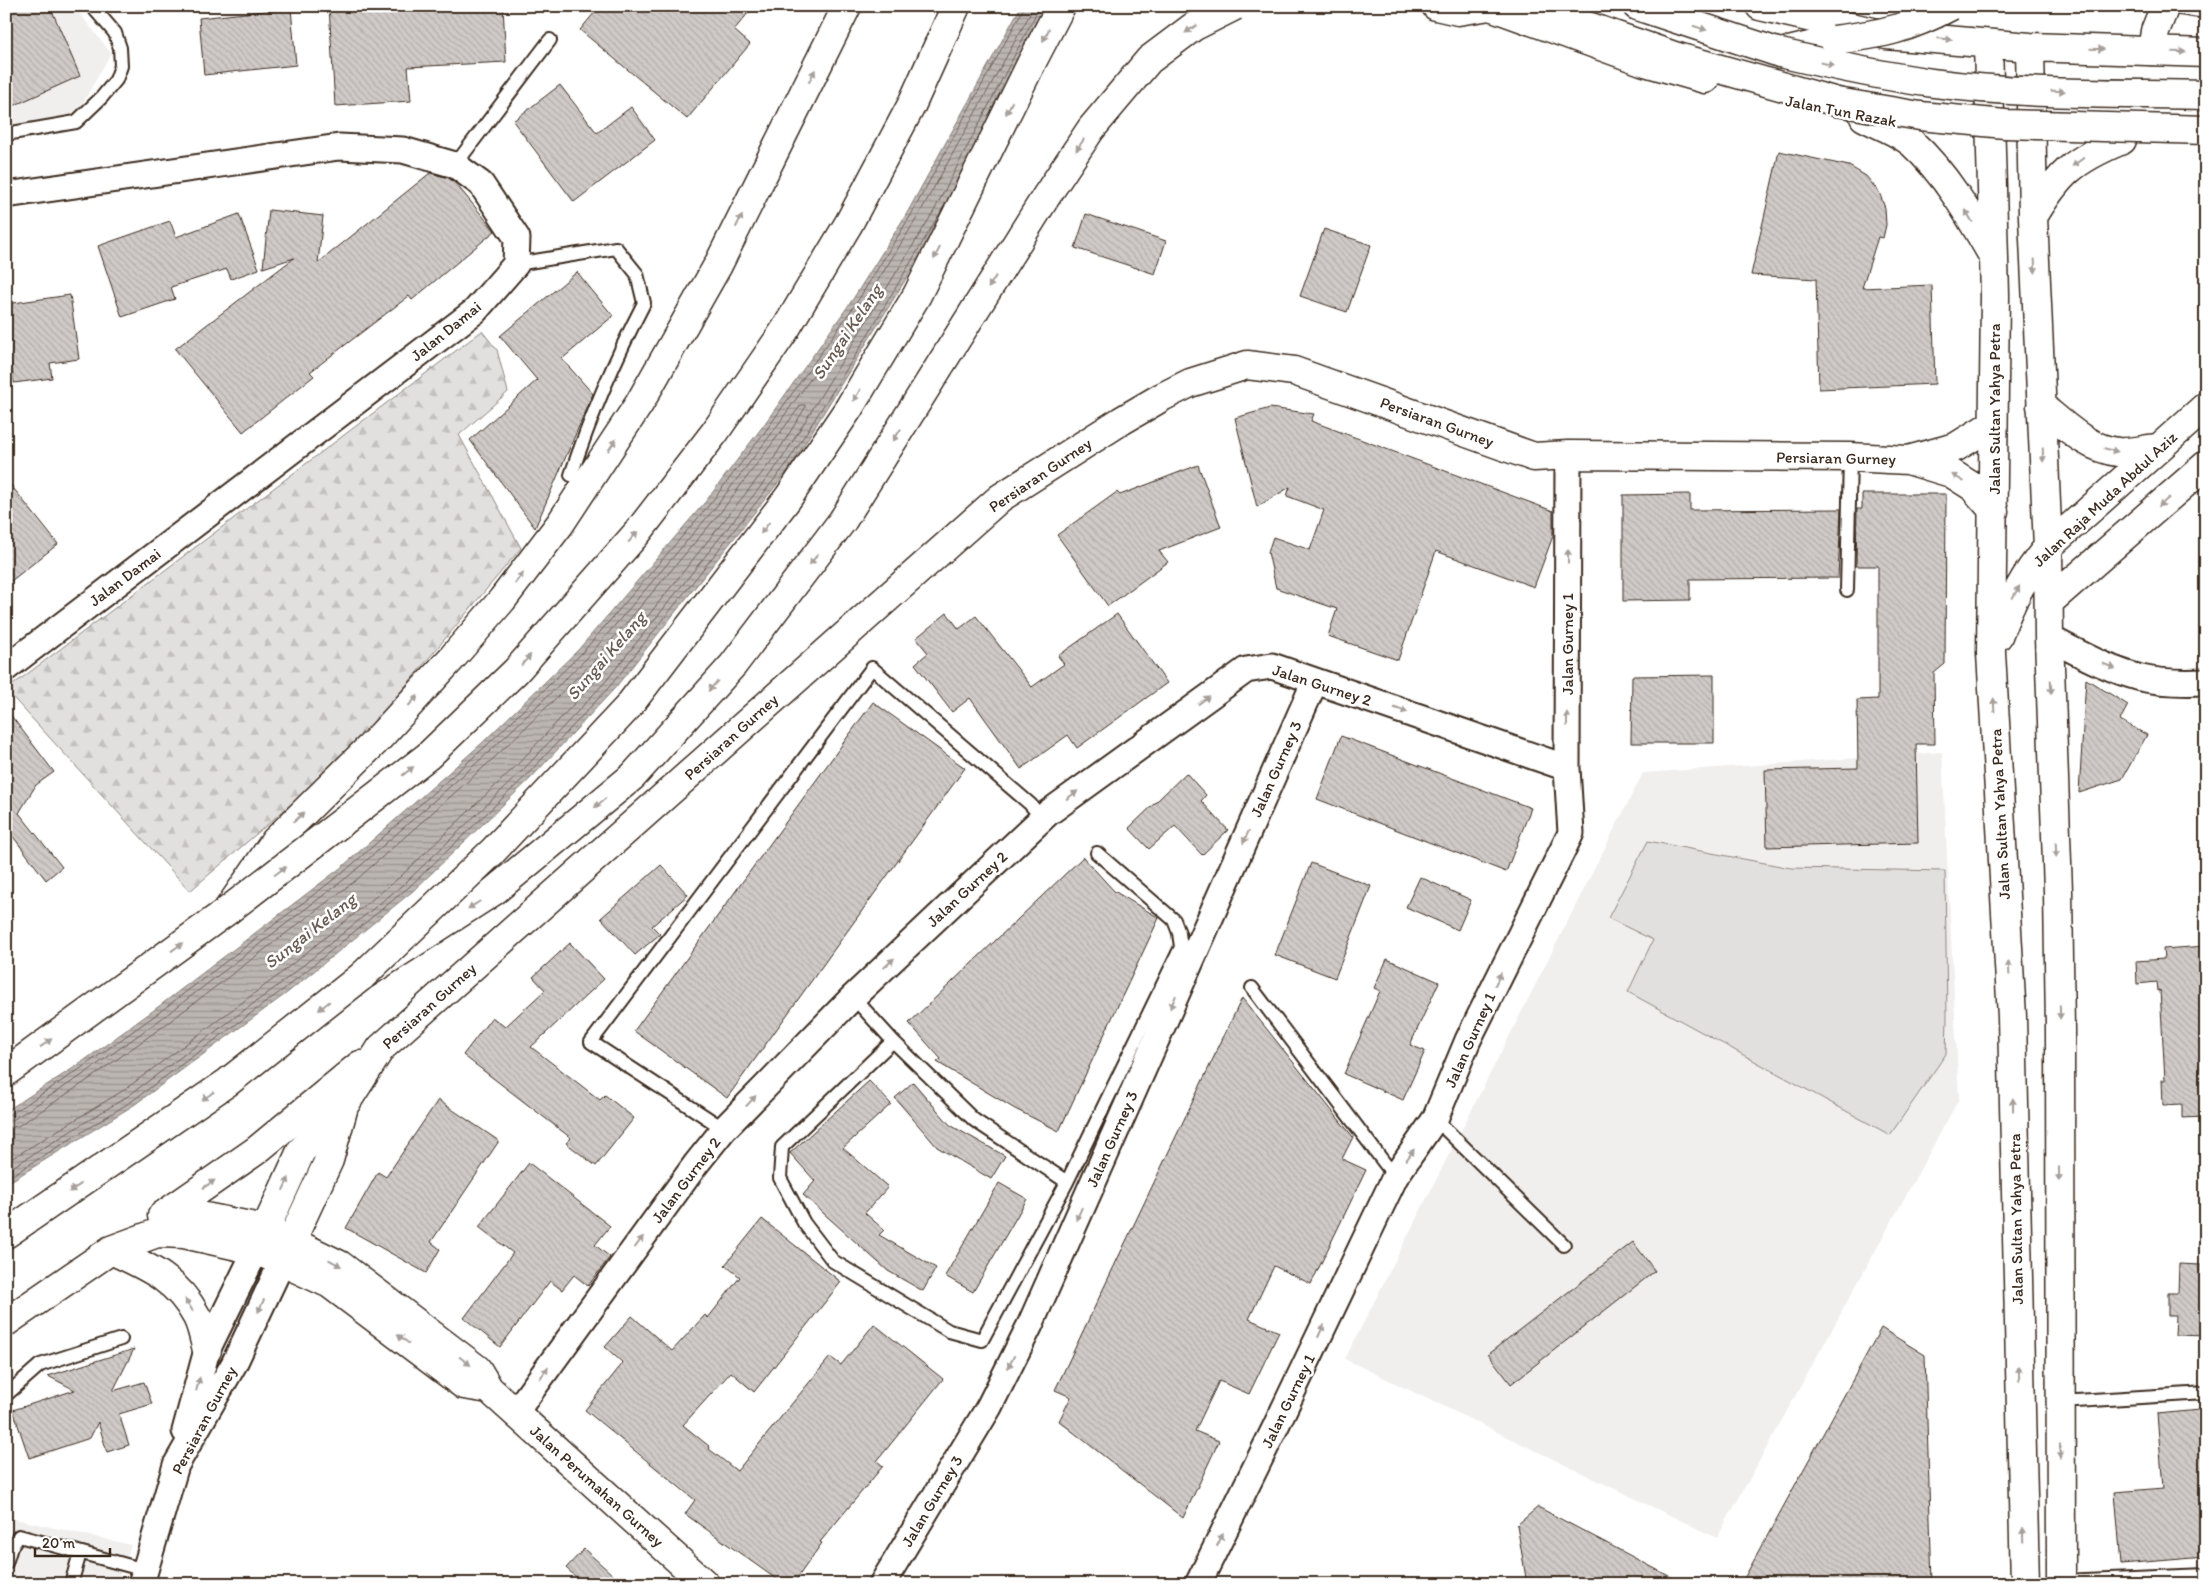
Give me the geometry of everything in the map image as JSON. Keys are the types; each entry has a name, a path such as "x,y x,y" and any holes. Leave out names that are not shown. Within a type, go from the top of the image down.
{"main road":[{"path":"227,911 275,841 378,739 446,665 502,600 554,531 639,404 718,265 847,6"},
{"path":"6,1072 227,911 428,756 516,671 638,532 715,432 790,321 858,207 911,106 956,6"},
{"path":"6,1234 228,1082 362,976 492,852 628,707 788,498 849,408 916,295 1060,6"},
{"path":"362,976 494,891 633,776 733,665 843,520 1047,195 1091,129 1149,60 1193,27 1235,6"},
{"path":"1436,6 1458,11 1490,6"},
{"name":"Jalan Tun Razak","path":"1490,6 1642,61 1790,103 1864,117 1990,134 2206,142"},
{"name":"Jalan Tun Razak","path":"1530,6 1674,56 1837,102 1920,116 2005,124 2206,130"},
{"path":"1637,6 1780,53 1852,70 1934,83 2016,90 2206,95"},
{"path":"1760,6 1886,34 2030,47 2206,54"},
{"path":"1780,53 1834,40 1882,34 1904,28 1951,6"},
{"path":"2152,51 2155,31 2166,6"},
{"name":"Jalan Sultan Yahya Petra","path":"1988,44 1994,258 1994,511 1991,653 2012,1017 2025,1584"},
{"path":"2030,47 2033,217 2048,547 2060,1020 2061,1582"},
{"path":"1864,117 1911,142 1962,204 1994,258"},
{"path":"2033,217 2047,194 2066,171 2090,154 2122,140"},
{"name":"Persiaran Gurney","path":"344,1106 380,1048 1000,498 1121,421 1190,383 1247,365 1294,371 1534,457 1568,455 1908,460 1951,474 1973,487 1994,511"},
{"path":"2041,406 2074,433 2095,446 2119,452 2158,448"},
{"name":"Jalan Raja Muda Abdul Aziz","path":"1991,653 2012,598 2029,571 2048,547 2206,406"},
{"name":"Persiaran Gurney","path":"1908,460 1956,447 1993,424"},
{"path":"2049,602 2204,469"},
{"path":"6,1322 257,1150 380,1048"},
{"path":"261,1239 301,1151 344,1106"},
{"path":"287,1252 329,1160 344,1106"},
{"name":"Jalan Perumahan Gurney","path":"111,1250 157,1233 190,1214 261,1239 287,1252 340,1265 476,1369 489,1389 705,1584"},
{"path":"111,1250 149,1267 168,1280 184,1298 197,1318 207,1350"}],"street":[{"path":"6,195 339,147 403,150 455,165 481,184 516,238 516,264"},
{"name":"Jalan Damai","path":"6,668 475,312 516,264"},
{"name":"Jalan Gurney 1","path":"1198,1584 1276,1428 1395,1177 1435,1119 1468,1040 1571,833 1567,768 1568,455"},
{"path":"2049,638 2110,667 2141,678 2174,683 2206,682"},
{"name":"Jalan Gurney 2","path":"515,1413 696,1164 724,1129 853,997 1042,818 1246,670 1272,666 1567,768"},
{"name":"Jalan Gurney 3","path":"882,1584 989,1407 1030,1325 1316,681"},
{"name":"Persiaran Gurney","path":"143,1577 207,1350 261,1239"},
{"name":"Persiaran Gurney","path":"176,1465 234,1364 287,1252"}],"lane":[{"path":"6,134 76,122 102,97 116,80 121,66 120,48 115,34 92,6"},
{"path":"2166,6 2206,12"},
{"path":"455,165 550,40"},
{"path":"516,264 616,248 637,274 644,303 619,352 590,419 571,475"},
{"path":"1847,590 1850,458"},
{"path":"724,1129 591,1042 872,668 1030,804 1042,818"},
{"path":"893,1041 782,1147 780,1178 804,1223 834,1262 949,1331 982,1340 1067,1182 1181,948 1179,933 1174,920 1097,853"},
{"path":"1252,988 1395,1177"},
{"path":"853,997 893,1041 974,1120 1067,1182"},
{"path":"1435,1119 1564,1245"},
{"path":"6,1395 40,1365 121,1339"},
{"path":"2060,1402 2206,1393"},
{"path":"6,1563 11,1547 20,1536 80,1553 143,1577"},
{"path":"71,1584 80,1553"},
{"path":"2061,1582 2206,1575"}],"shaded area":[{"path":"6,6 74,6 111,53 75,117 6,129"},
{"path":"1942,752 1959,1099 1717,1538 1345,1359 1643,773"},
{"path":"6,1517 131,1545 116,1584 6,1584"}],"green space":[{"path":"482,331 497,350 508,392 459,435 521,548 403,689 332,769 190,891 6,690"},
{"path":"1648,841 1791,868 1945,871 1946,1054 1890,1135 1628,992 1653,940 1608,918"}],"water":[{"name":"Sungai Kelang","path":"1021,6 1053,6 944,217 789,469 615,688 531,778 413,891 287,993 134,1105 6,1184 6,1111 75,1067 154,1010 343,866 481,744 578,650 706,501 763,426 853,299 907,213"}],"building":[{"path":"6,6 50,6 80,76 6,109"},
{"path":"329,6 503,6 506,62 408,67 411,101 335,106"},
{"path":"600,6 754,6 734,30 750,44 687,119 580,30"},
{"path":"291,8 296,65 204,75 199,18"},
{"path":"560,85 597,133 631,107 655,140 574,202 513,121"},
{"path":"1779,151 1849,166 1866,176 1879,192 1885,208 1886,225 1883,238 1878,237 1862,288 1932,285 1935,384 1819,389 1816,279 1751,275"},
{"path":"430,173 449,178 456,184 495,231 412,300 409,296 310,372 314,376 243,432 175,349 294,258 263,268 269,210 323,216 318,263"},
{"path":"239,214 259,269 231,279 227,269 171,287 175,299 122,317 98,246 170,221 176,237"},
{"path":"1086,214 1166,241 1155,274 1075,248"},
{"path":"1324,229 1371,245 1347,312 1300,296"},
{"path":"577,272 613,316 562,359 593,394 535,528 470,440 537,380 500,336"},
{"path":"70,295 79,359 50,363 52,378 14,383 6,329 6,304"},
{"path":"1270,408 1314,414 1311,421 1553,511 1553,536 1534,587 1436,551 1398,660 1328,636 1337,609 1276,588 1268,552 1273,537 1310,550 1324,510 1287,496 1290,487 1257,507 1235,418"},
{"path":"1198,465 1221,527 1159,551 1168,562 1108,606 1057,535 1117,492 1120,495"},
{"path":"6,479 58,544 6,585"},
{"path":"1690,494 1690,510 1841,509 1838,578 1690,579 1690,600 1623,601 1623,495"},
{"path":"1862,494 1946,494 1945,664 1934,673 1935,744 1916,744 1918,843 1767,847 1765,770 1858,768 1857,700 1878,699 1878,566 1856,566 1857,509 1862,509"},
{"path":"947,613 959,629 976,616 1032,687 1064,664 1058,656 1117,614 1167,683 1077,748 1068,735 1021,769 970,698 952,712 915,664 928,653 916,638"},
{"path":"1714,675 1714,743 1631,743 1632,676"},
{"path":"2086,679 2128,705 2120,720 2147,735 2122,779 2079,793"},
{"path":"873,702 965,768 727,1098 634,1031"},
{"path":"6,709 54,772 36,785 19,813 62,867 46,880 8,830 6,833"},
{"path":"1341,736 1531,808 1506,872 1317,799"},
{"path":"1186,773 1206,795 1201,801 1228,830 1202,855 1175,826 1149,849 1129,828"},
{"path":"1083,857 1114,891 1159,918 1059,1131 1015,1109 937,1062 941,1059 909,1023"},
{"path":"1311,863 1371,886 1335,978 1275,955"},
{"path":"661,865 688,895 652,926 660,934 635,955 601,918"},
{"path":"1420,877 1471,900 1458,930 1406,907"},
{"path":"570,943 604,979 531,1047 600,1100 605,1095 634,1118 596,1166 566,1143 571,1138 463,1055 492,1017 505,1027 545,990 533,977"},
{"path":"2206,946 2206,1117 2182,1118 2182,1104 2163,1105 2162,1080 2165,1080 2160,990 2158,991 2157,982 2137,984 2136,961 2164,959 2163,949"},
{"path":"1387,959 1439,982 1410,1045 1425,1051 1403,1100 1344,1074 1380,991 1374,988"},
{"path":"1242,998 1353,1137 1342,1159 1366,1170 1311,1284 1274,1266 1249,1319 1279,1332 1249,1394 1219,1381 1195,1431 1219,1441 1183,1518 1059,1421 1071,1397 1055,1390"},
{"path":"869,1081 891,1104 843,1148 888,1187 865,1213 884,1230 879,1235 936,1268 923,1291 888,1271 803,1195 815,1181 790,1153"},
{"path":"913,1082 950,1125 1005,1156 991,1179 937,1147 895,1098"},
{"path":"438,1100 499,1141 431,1242 440,1249 426,1273 346,1228 378,1172 386,1177"},
{"path":"529,1163 610,1226 595,1245 610,1257 588,1286 574,1275 562,1290 550,1281 500,1347 464,1318 513,1253 479,1227"},
{"path":"999,1183 1027,1199 973,1292 945,1276"},
{"path":"762,1219 841,1282 754,1392 731,1372 683,1425 710,1447 709,1449 737,1471 830,1357 841,1365 874,1324 943,1379 877,1461 883,1466 820,1542 822,1543 793,1584 783,1584 685,1514 695,1500 585,1410 623,1363 605,1347 632,1316 672,1351 705,1315 708,1318 740,1277 725,1265"},
{"path":"1633,1242 1655,1271 1511,1384 1488,1354"},
{"path":"2179,1264 2201,1265 2201,1272 2206,1272 2206,1336 2175,1335 2176,1316 2168,1316 2168,1293 2178,1293"},
{"path":"1881,1328 1925,1355 1932,1584 1741,1584"},
{"path":"134,1349 113,1391 144,1382 152,1404 119,1414 129,1445 107,1452 98,1422 90,1438 29,1458 13,1410 75,1390 48,1376"},
{"path":"2200,1410 2206,1484 2206,1557 2121,1564 2115,1492 2163,1488 2157,1414"},
{"path":"1538,1507 1684,1584 1527,1584 1517,1525"},
{"path":"584,1549 623,1584 584,1584 566,1568"}]}
